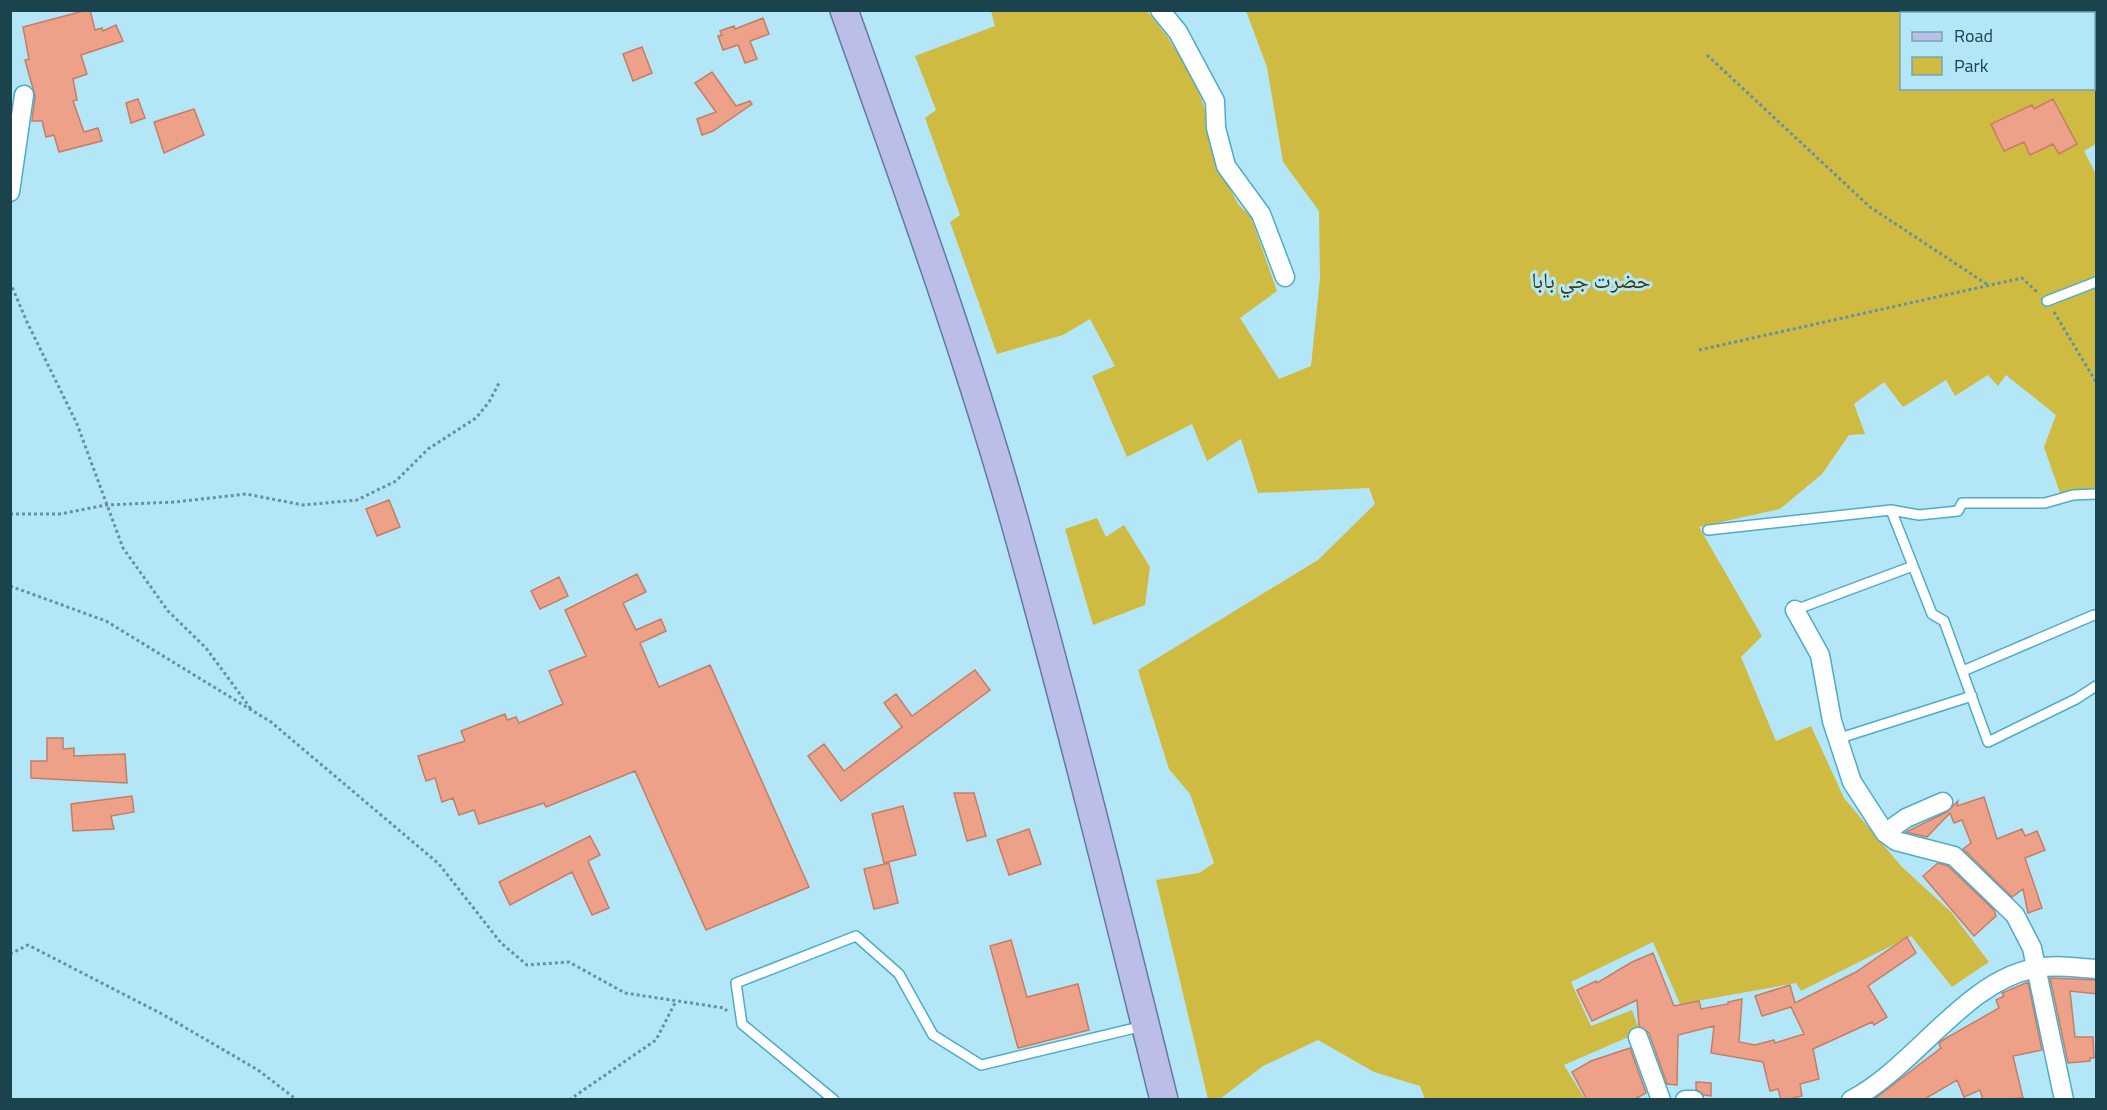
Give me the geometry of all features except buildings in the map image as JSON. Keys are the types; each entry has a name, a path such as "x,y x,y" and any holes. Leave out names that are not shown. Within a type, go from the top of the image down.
{"main road":[{"path":"829,10 1002,512"},
{"path":"844,10 933,262 1002,512 1106,864 1138,1027 1147,1100"},
{"path":"1138,1027 1164,1100"}],"street":[{"path":"1160,10 1178,32 1215,101 1216,128 1226,166 1261,214 1285,277"},
{"path":"10,192 24,95"},
{"path":"1795,610 1820,655 1837,739 1852,782 1885,833 1896,841 1954,856 2015,915 2032,948 2061,1099"},
{"path":"1885,833 1906,818 1943,802"},
{"path":"1851,1100 1901,1064 1972,999 2016,973 2037,968 2097,969"},
{"path":"1638,1037 1661,1100"},
{"path":"1685,1100 1694,1100"}],"lane":[{"path":"2047,301 2097,282"},
{"path":"1708,530 1891,510 1919,515 1958,511 1962,504 2045,503 2073,495 2097,494"},
{"path":"1891,510 1932,614 1944,621 1988,742 2076,699 2097,686"},
{"path":"1795,610 1913,566"},
{"path":"1963,671 2094,615"},
{"path":"1837,739 1972,696"},
{"path":"834,1100 742,1024 736,983 856,936 899,974 933,1035 981,1065 1138,1027"}],"path":[{"path":"1707,55 1870,207 1988,285"},
{"path":"1700,350 2022,278 2047,301 2097,382"},
{"path":"10,282 27,322 77,423 123,548 168,611 206,648 251,710"},
{"path":"10,514 60,514 106,505 175,502 246,494 303,505 357,500 396,481 428,449 476,418 489,402 499,383"},
{"path":"10,586 106,621 271,722 439,864 501,943 527,965 568,963 626,993 723,1008 742,1024"},
{"path":"10,954 28,945 122,993 258,1070 297,1100"},
{"path":"568,1100 656,1040 676,1000"}],"green space":[{"name":"حضرت جي بابا","path":"991,11 1147,11 1167,36 1194,79 1204,106 1218,166 1238,204 1251,217 1277,291 1240,318 1279,379 1311,366 1320,278 1319,211 1283,162 1267,67 1246,11 2023,12 1900,12 1900,90 2095,90 2096,44 2096,144 2084,151 2096,174 2096,488 2060,493 2044,447 2056,415 2006,375 1998,386 1988,375 1955,396 1946,380 1903,407 1884,382 1854,404 1865,434 1849,435 1822,474 1780,509 1699,527 1762,636 1741,657 1776,741 1811,726 1844,798 1901,866 1951,912 1989,962 1952,987 1911,936 1801,991 1796,983 1680,1004 1653,942 1571,982 1591,1026 1632,1010 1640,1032 1564,1065 1585,1099 1425,1099 1420,1086 1374,1072 1318,1040 1263,1066 1220,1099 1208,1099 1156,880 1199,873 1214,863 1190,794 1169,769 1138,670 1318,560 1375,504 1369,488 1258,493 1241,439 1207,461 1192,424 1127,457 1092,376 1115,366 1090,319 1063,335 997,354 950,222 960,215 925,118 936,110 915,56 995,26"},
{"path":"1097,518 1106,537 1124,525 1150,567 1145,605 1093,625 1065,529"}]}
